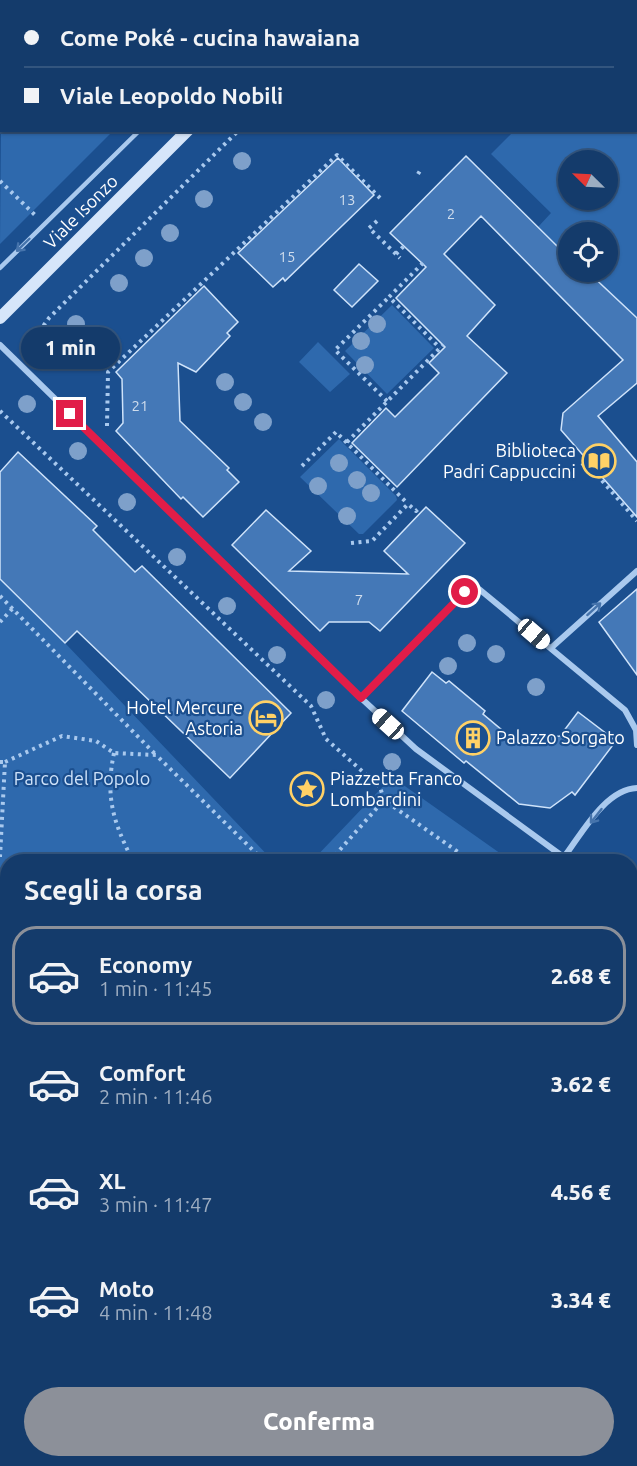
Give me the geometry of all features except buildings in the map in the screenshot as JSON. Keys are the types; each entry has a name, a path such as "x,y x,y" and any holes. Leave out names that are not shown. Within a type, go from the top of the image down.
{"main road":[{"name":"Viale Isonzo","path":"0,318 186,132"}],"street":[{"path":"0,345 416,749 560,854"},
{"path":"551,648 637,571"},
{"path":"361,698 470,589 483,590 625,710 636,730 637,745"},
{"path":"570,854 604,806 623,791 637,788"}],"lane":[{"path":"0,268 138,132"}],"path":[{"path":"16,361 50,318 237,132"},
{"path":"107,436 108,372 337,155 380,198"},
{"path":"418,174 421,169"},
{"path":"0,181 38,217"},
{"path":"376,221 369,228 390,251 398,256 405,245"},
{"path":"387,401 335,350 423,263"},
{"path":"346,442 441,347 389,297"},
{"path":"0,411 311,706 326,739 380,787 384,800 461,854"},
{"path":"302,466 336,432 408,504 416,511 419,508"},
{"path":"582,466 586,462 637,521"},
{"path":"351,543 372,540 408,504"},
{"path":"0,596 257,854"},
{"path":"0,622 13,608"},
{"path":"0,854 2,762 62,736 96,741 114,753 156,755"},
{"path":"114,753 108,781 118,832 129,854"},
{"path":"336,854 384,800"}],"green space":[{"path":"1,132 112,132 0,244"},
{"path":"513,132 637,132 637,318 599,282 618,282 618,222 558,222 558,247 538,227 551,213 491,154"},
{"path":"392,305 434,348 387,394 345,351"},
{"path":"318,342 350,374 330,392 299,362"},
{"path":"339,439 396,496 397,500 363,534 359,534 300,477"},
{"name":"Parco del Popolo","path":"0,579 65,643 266,854 0,854"},
{"path":"392,777 501,854 319,854"}],"place":[{"name":"Biblioteca Padri Cappuccini","path":"599,461"},
{"name":"Hotel Mercure Astoria","path":"266,718"},
{"name":"Palazzo Sorgato","path":"473,738"},
{"name":"Piazzetta Franco Lombardini","path":"307,789"}],"route":[{"path":"70,414 361,698 465,592"}]}
